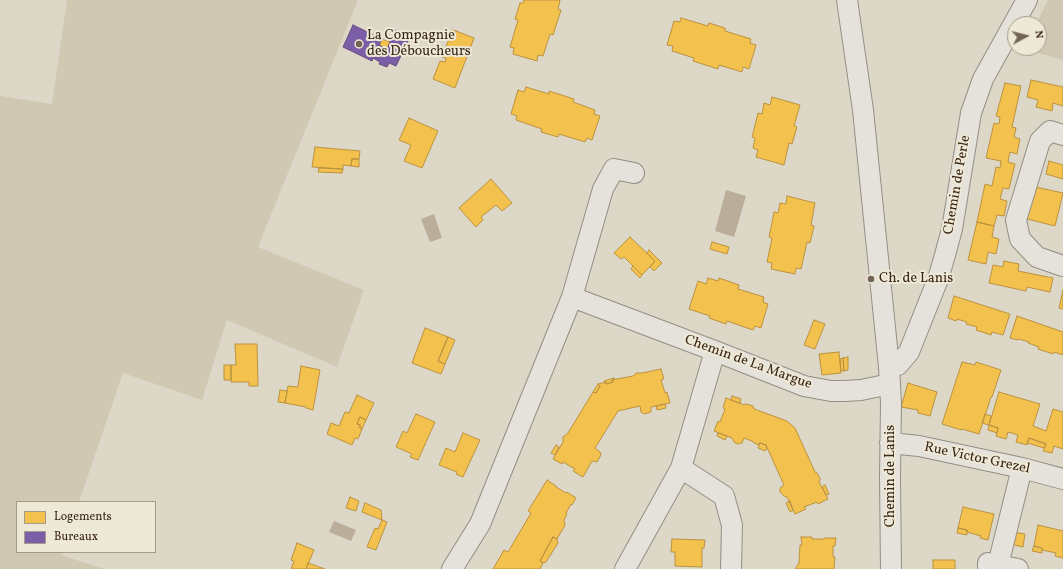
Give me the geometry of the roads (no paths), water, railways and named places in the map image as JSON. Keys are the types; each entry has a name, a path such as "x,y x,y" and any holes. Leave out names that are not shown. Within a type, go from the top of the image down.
{"street":[{"path":"847,0 863,110 890,375"},
{"name":"Chemin de Perle","path":"890,375 908,352 938,279 946,255 952,229 971,113 983,79 1027,0"},
{"path":"1063,134 1050,131 1040,141 1016,220 1020,238 1037,257 1063,266"},
{"path":"452,569 480,524 572,297 603,189 614,169 634,173"},
{"name":"Chemin de La Margue","path":"572,297 804,386 831,391 861,390 890,375"},
{"path":"625,569 681,468 715,351"},
{"name":"Chemin de Lanis","path":"890,375 891,569"},
{"name":"Rue Victor Grezel","path":"890,442 919,446 1022,468 1063,479"},
{"path":"681,468 724,496 732,525 731,569"},
{"path":"1018,569 993,567 1022,468"}],"place":[{"name":"La Compagnie des Déboucheurs","path":"359,44"},
{"name":"Ch. de Lanis","path":"871,279"}]}
